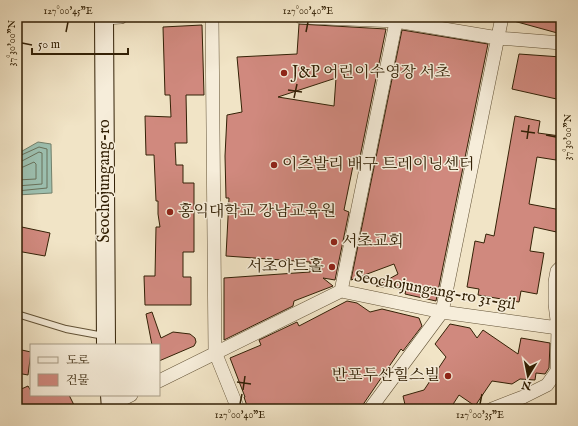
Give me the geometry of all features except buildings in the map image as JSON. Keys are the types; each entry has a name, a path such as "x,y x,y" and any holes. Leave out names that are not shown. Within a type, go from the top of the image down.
{"main road":[{"name":"Seochojungang-ro","path":"106,341 110,17"}],"street":[{"path":"212,17 215,352 238,409"},
{"path":"301,17 396,19 498,38 561,43"},
{"path":"370,409 442,312 502,17"},
{"name":"Seochojungang-ro 31-gil","path":"396,19 341,291 442,312 558,328"},
{"path":"492,409 523,397 547,385 557,370 558,328 554,282 557,271 561,267"},
{"path":"160,380 341,291"},
{"path":"110,403 128,396"}],"lane":[{"path":"17,314 106,341"}],"water":[{"path":"38,142 51,144 52,193 17,195 17,154"}],"place":[{"name":"J&P 어린이수영장 서초","path":"284,73"},
{"name":"이츠발리 배구 트레이닝센터","path":"274,165"},
{"name":"홍익대학교 강남교육원","path":"170,212"},
{"name":"서초교회","path":"334,242"},
{"name":"서초아트홀","path":"332,267"},
{"name":"반포두산힐스빌","path":"448,376"}]}
